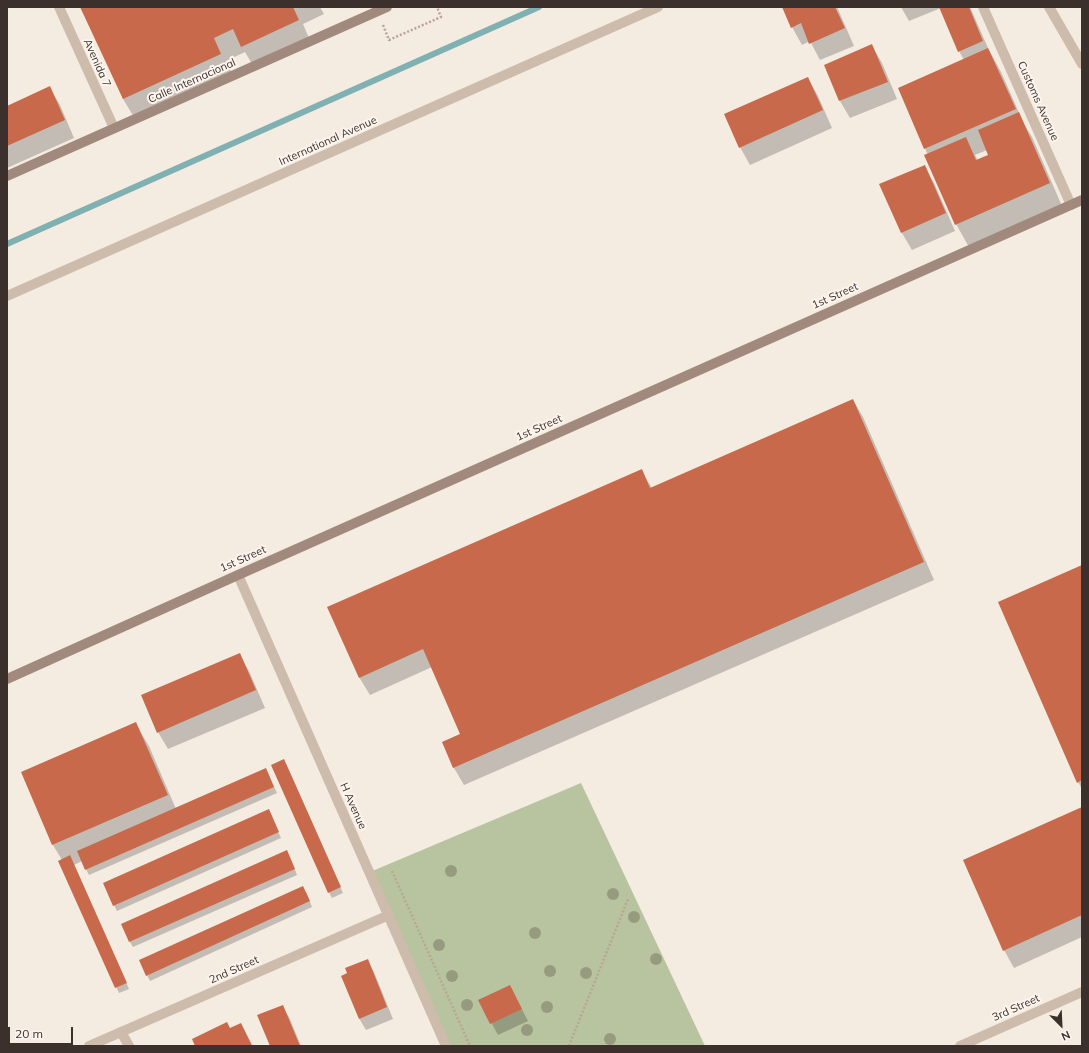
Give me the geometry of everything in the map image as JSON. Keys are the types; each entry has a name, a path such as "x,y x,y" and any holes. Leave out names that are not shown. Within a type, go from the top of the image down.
{"main road":[{"name":"Calle Internacional","path":"7,176 387,7"},
{"name":"1st Street","path":"7,679 1082,200"}],"street":[{"name":"Avenida 7","path":"59,7 114,128"},
{"name":"International Avenue","path":"7,296 658,7"},
{"name":"Customs Avenue","path":"983,7 1070,205"},
{"path":"1049,7 1082,64"},
{"name":"H Avenue","path":"238,575 446,1046"},
{"name":"2nd Street","path":"89,1046 389,915"},
{"name":"3rd Street","path":"960,1046 1082,992"},
{"path":"121,1032 129,1046"}],"path":[{"path":"377,11 389,40 441,17 437,7"},
{"path":"392,871 470,1046"},
{"path":"569,1046 628,899"}],"green space":[{"path":"581,783 705,1046 446,1046 370,872"}],"building":[{"path":"80,7 293,7 299,20 241,47 233,29 214,38 221,54 123,99"},
{"path":"782,7 835,7 845,28 809,44 801,23 791,28"},
{"path":"939,7 969,7 983,41 958,52"},
{"path":"872,44 888,82 839,101 824,65"},
{"path":"988,48 1016,109 924,149 898,88"},
{"path":"808,77 823,110 739,148 724,114"},
{"path":"50,86 65,120 7,146 7,106"},
{"path":"1019,112 1050,183 955,225 924,155 966,137 976,160 988,155 978,130"},
{"path":"925,165 946,213 901,233 879,184"},
{"path":"853,399 924,562 453,768 442,742 460,734 423,649 359,678 327,607 642,469 650,488"},
{"path":"1082,565 1082,780 1077,783 998,602"},
{"path":"240,653 256,690 157,733 141,695"},
{"path":"136,722 168,795 52,845 21,772"},
{"path":"284,759 341,887 328,893 271,765"},
{"path":"266,768 274,787 85,870 77,851"},
{"path":"1082,807 1082,915 1003,951 963,860"},
{"path":"269,809 279,832 113,906 103,883"},
{"path":"287,850 295,869 129,942 121,924"},
{"path":"70,855 127,983 115,988 58,861"},
{"path":"303,886 310,901 146,976 139,960"},
{"path":"368,959 387,1007 359,1019 341,976 347,973 345,968"},
{"path":"510,985 522,1009 490,1024 478,1000"},
{"path":"283,1005 300,1046 270,1046 257,1015"},
{"path":"227,1022 230,1028 241,1023 252,1046 195,1046 192,1039"}],"waterway":[{"path":"7,244 539,7"}]}
